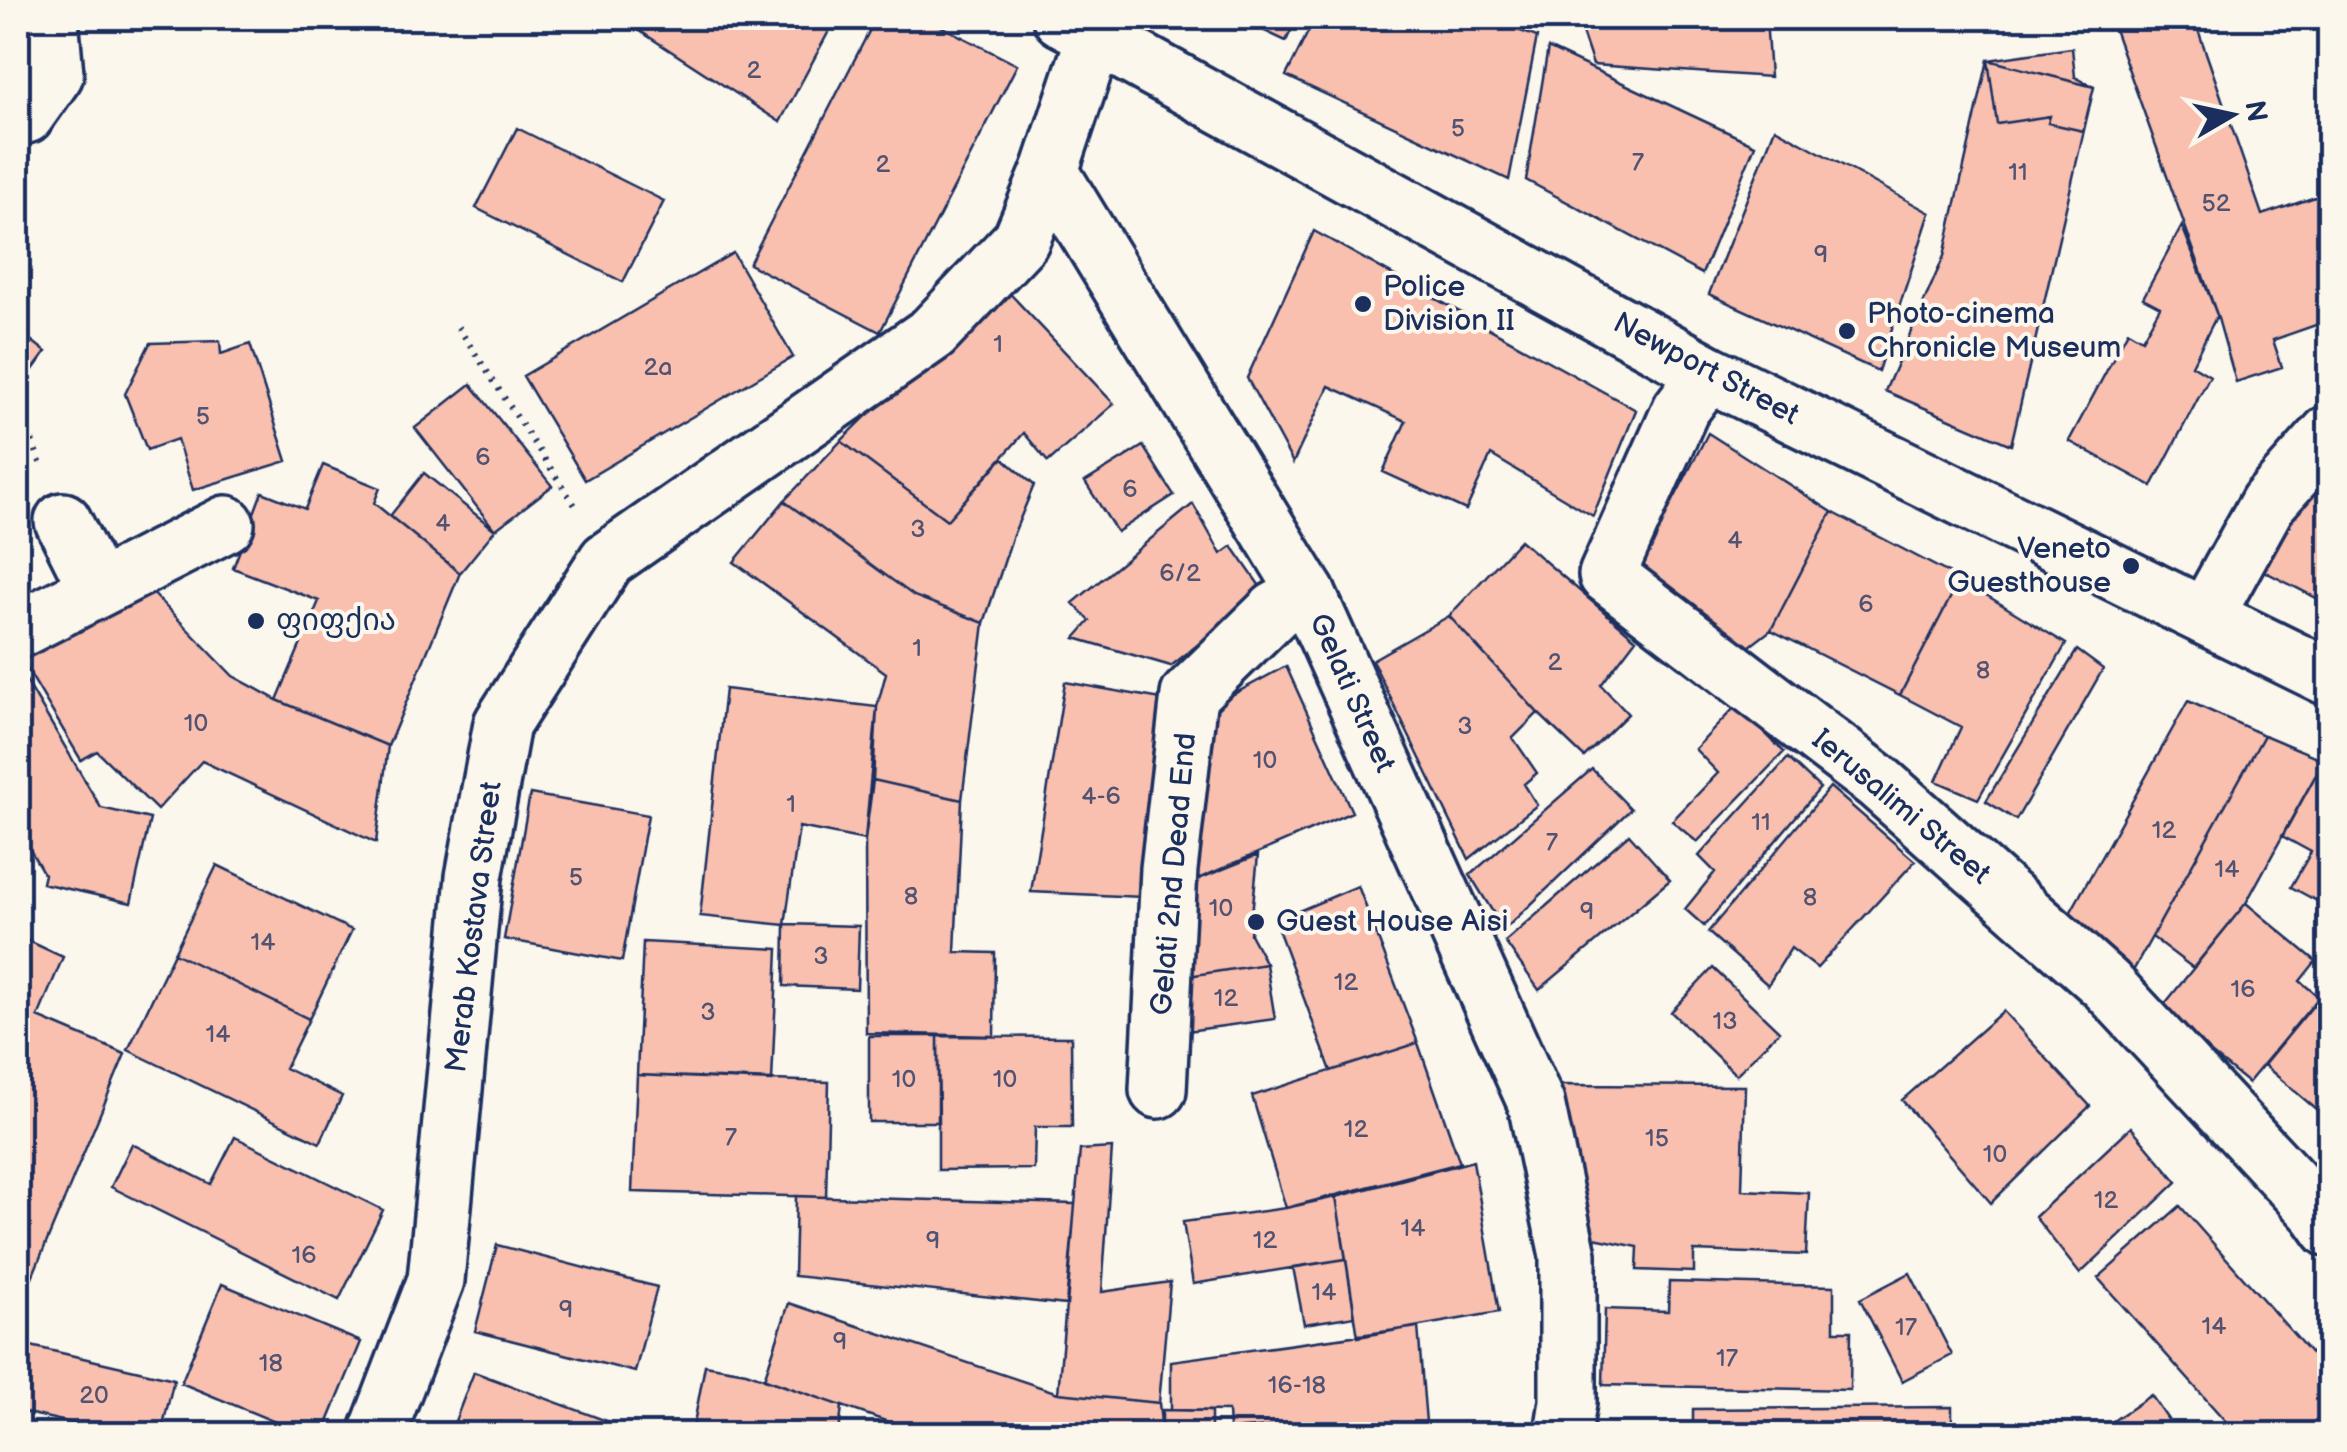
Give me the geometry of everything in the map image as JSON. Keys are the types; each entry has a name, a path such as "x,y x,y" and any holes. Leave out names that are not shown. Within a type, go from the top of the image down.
{"street":[{"path":"18,118 26,115 55,74 50,18"},
{"path":"1050,172 1078,27"},
{"name":"Newport Street","path":"1078,27 1708,372 2330,678"},
{"name":"Merab Kostava Street","path":"378,1434 436,1280 474,877 502,724 607,560 933,334 1021,240 1050,172"},
{"name":"Gelati Street","path":"1050,172 1307,593 1536,1103 1568,1256 1568,1402 1563,1434"},
{"name":"Ierusalimi Street","path":"1708,372 1681,409 1607,575 1878,782 2106,984 2330,1229"},
{"path":"2204,617 2268,503 2330,433"},
{"path":"64,521 97,589"},
{"path":"18,630 226,524"},
{"name":"Gelati 2nd Dead End","path":"1158,1090 1169,869 1189,696 1276,610 1307,593"}],"path":[{"path":"458,328 578,509 607,560"}],"building":[{"path":"18,18 30,18 36,75 18,77"},
{"path":"620,18 836,18 780,122"},
{"path":"876,18 925,18 1017,65 880,332 749,264"},
{"path":"1237,18 1297,18 1286,41"},
{"path":"1315,18 1485,18 1537,37 1509,180 1286,76"},
{"path":"1577,18 1766,18 1770,77 1593,65"},
{"path":"1794,18 1942,18 1942,25 1795,26"},
{"path":"2110,18 2194,18 2262,215 2330,192 2330,320 2273,340 2282,367 2236,382 2217,315"},
{"path":"1548,48 1755,145 1702,274 1526,180"},
{"path":"2072,48 2075,77 2094,87 2083,131 2048,123 2050,116 1997,124 1988,60"},
{"path":"1988,60 2094,87 2011,445 1885,391 1944,256"},
{"path":"517,128 664,201 623,282 476,208"},
{"path":"1775,128 1930,213 1878,371 1709,294"},
{"path":"2182,226 2217,315 2192,365 2210,376 2152,486 2069,441 2128,331 2142,339 2160,307 2143,298"},
{"name":"Police Division II","path":"1314,231 1636,410 1593,516 1491,455 1466,510 1383,472 1406,421 1329,386 1293,463 1247,378"},
{"path":"733,253 793,357 585,480 523,376"},
{"path":"1000,283 1114,404 1048,462 1024,433 947,520 841,441"},
{"path":"18,330 46,352 21,386 18,384"},
{"path":"220,341 221,354 250,344 287,461 193,490 177,439 147,450 125,394 150,343"},
{"path":"471,384 552,486 495,530 415,428"},
{"path":"1708,433 1832,512 1771,630 1745,650 1639,567"},
{"path":"841,441 947,520 1003,458 1034,485 984,623 914,596 784,501"},
{"path":"1143,446 1174,495 1117,532 1085,482"},
{"path":"2330,457 2330,605 2258,568"},
{"path":"323,465 380,488 374,503 460,573 388,746 277,700 319,601 233,568 262,492 305,509"},
{"path":"424,473 495,530 460,573 390,516"},
{"path":"784,501 914,596 984,623 962,800 873,780 877,707 886,673 734,562"},
{"path":"1193,504 1221,554 1232,546 1264,592 1171,666 1075,638 1090,621 1073,603"},
{"path":"1832,512 1960,579 1900,695 1771,630"},
{"path":"1520,540 1636,639 1601,685 1628,714 1584,757 1449,616"},
{"path":"1960,579 2066,644 1978,799 1936,781 1961,727 1900,695"},
{"path":"143,583 233,676 277,700 388,746 376,843 202,761 157,810 97,751 81,760 20,657"},
{"path":"1449,616 1538,713 1513,738 1537,773 1524,784 1537,805 1469,859 1372,660"},
{"path":"2077,650 2103,669 2016,820 1986,801"},
{"path":"1286,666 1352,812 1191,882 1206,709"},
{"path":"21,672 101,808 150,819 131,903 42,883 44,874 18,829"},
{"path":"1065,682 1167,700 1143,897 1031,892"},
{"path":"725,689 877,707 865,840 799,827 785,925 700,916"},
{"path":"2188,701 2264,735 2128,980 2064,924"},
{"path":"1737,705 1784,752 1697,842 1672,821 1718,773 1695,749"},
{"path":"2264,735 2324,760 2246,903 2193,968 2152,937"},
{"path":"1788,758 1820,788 1704,926 1685,909 1715,872 1699,856"},
{"path":"2324,760 2330,763 2330,908 2291,887 2311,852 2282,836"},
{"path":"1592,769 1631,809 1504,930 1470,875"},
{"path":"873,780 962,800 955,952 995,953 994,1036 866,1033 865,840"},
{"path":"1830,787 1915,861 1817,968 1791,948 1768,985 1708,932"},
{"path":"530,794 648,815 622,961 504,939"},
{"path":"1629,834 1670,880 1539,990 1505,942"},
{"path":"1258,855 1250,934 1266,964 1182,977 1191,882"},
{"path":"217,865 352,930 309,1019 174,953"},
{"path":"1358,886 1418,1043 1331,1071 1275,921"},
{"path":"2246,903 2316,961 2300,981 2319,997 2248,1083 2159,1011"},
{"path":"785,924 859,926 857,989 784,986"},
{"path":"18,936 63,957 38,1017 125,1054 25,1294 18,1291 18,1089 23,1075 18,1072"},
{"path":"643,942 778,949 772,1081 637,1075"},
{"path":"174,953 309,1019 285,1068 342,1096 320,1143 128,1050"},
{"path":"1266,964 1275,1019 1180,1032 1182,977"},
{"path":"1713,968 1779,1031 1736,1075 1671,1012"},
{"path":"2330,985 2330,1121 2264,1065"},
{"path":"2003,1011 2090,1106 1991,1203 1902,1100"},
{"path":"869,1036 938,1036 939,1122 869,1122"},
{"path":"938,1036 1071,1037 1072,1127 1035,1127 1034,1169 938,1170"},
{"path":"1418,1043 1460,1163 1286,1208 1252,1096"},
{"path":"637,1075 829,1082 826,1197 632,1192"},
{"path":"1560,1085 1745,1086 1742,1190 1809,1193 1806,1255 1694,1251 1694,1272 1637,1270 1638,1247 1594,1238"},
{"path":"2131,1127 2177,1182 2080,1274 2035,1217"},
{"path":"235,1137 383,1210 339,1300 111,1187 132,1144 211,1184"},
{"path":"1112,1148 1102,1292 1170,1282 1159,1403 1058,1393 1080,1150"},
{"path":"1473,1161 1499,1312 1358,1337 1336,1197"},
{"path":"796,1196 1075,1204 1067,1305 794,1276"},
{"path":"1336,1197 1346,1259 1193,1284 1183,1222"},
{"path":"2180,1206 2330,1375 2330,1434 2237,1434 2098,1278"},
{"path":"497,1245 657,1287 635,1372 475,1331"},
{"path":"1346,1259 1355,1316 1304,1324 1293,1267"},
{"path":"1910,1273 1952,1355 1902,1381 1860,1299"},
{"path":"1669,1282 1834,1286 1834,1331 1851,1331 1850,1390 1603,1385 1605,1309 1668,1311"},
{"path":"222,1284 361,1342 323,1434 304,1434 181,1383"},
{"path":"789,1303 1058,1393 1159,1403 1162,1434 923,1434 764,1379"},
{"path":"1418,1327 1427,1434 1282,1434 1281,1426 1229,1430 1228,1411 1171,1410 1171,1361"},
{"path":"18,1343 174,1379 161,1434 120,1434 18,1411"},
{"path":"705,1365 746,1372 842,1406 839,1434 692,1434"},
{"path":"474,1372 615,1424 612,1434 450,1434"},
{"path":"2151,1395 2178,1434 2094,1434"},
{"path":"1952,1407 1952,1434 1693,1434 1693,1409"},
{"path":"1162,1410 1211,1411 1211,1434 1162,1434"}],"place":[{"name":"Police Division II","path":"1363,304"},
{"name":"Photo-cinema Chronicle Museum","path":"1847,331"},
{"name":"Veneto Guesthouse","path":"2131,566"},
{"name":"ფიფქია","path":"256,621"},
{"name":"Guest House Aisi","path":"1256,922"}]}
